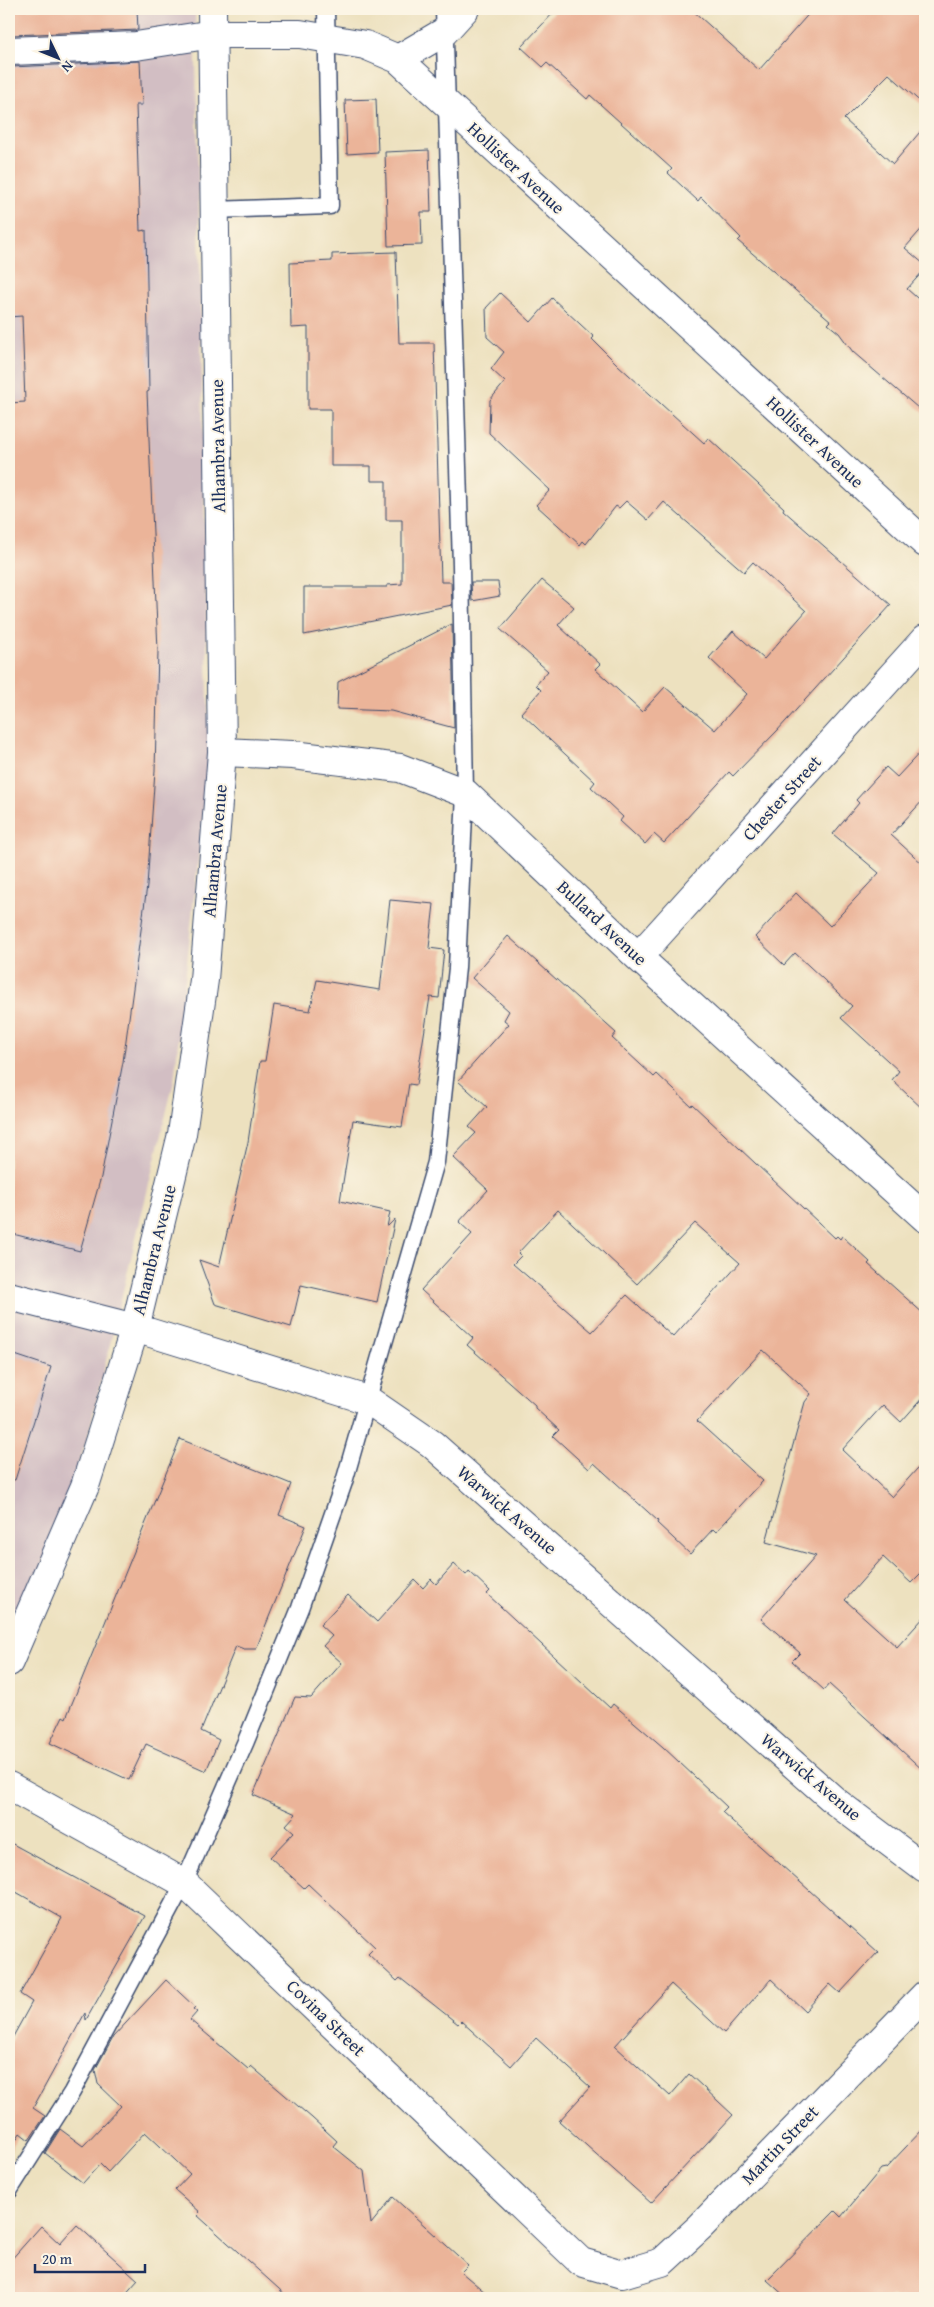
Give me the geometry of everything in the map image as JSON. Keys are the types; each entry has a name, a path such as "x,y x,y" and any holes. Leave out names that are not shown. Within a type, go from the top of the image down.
{"street":[{"path":"398,59 444,20 465,9"},
{"name":"Hollister Avenue","path":"9,51 136,46 213,21 365,45 398,59 925,543"},
{"name":"Alhambra Avenue","path":"9,1662 85,1486 135,1328 182,1134 204,980 222,752 213,21"},
{"name":"Chester Street","path":"638,957 925,639"},
{"name":"Bullard Avenue","path":"222,752 293,755 400,768 465,792 638,957 925,1218"},
{"name":"Warwick Avenue","path":"9,1296 135,1328 368,1400 432,1444 836,1802 925,1869"},
{"name":"Covina Street","path":"9,1786 184,1883 581,2262 622,2274"},
{"name":"Martin Street","path":"622,2274 662,2262 701,2226 925,1995"}],"lane":[{"path":"215,210 330,206 326,9"},
{"path":"9,2191 72,2092 184,1883 246,1741 300,1608 344,1482 436,1162 457,968 465,792 448,105 444,20"}],"shaded area":[{"path":"9,9 195,9 209,760 174,1081 87,1439 23,1620 9,1649"}],"building":[{"path":"10,9 137,9 138,30 11,35"},
{"path":"557,9 691,9 759,70 813,9 925,9 925,106 889,74 844,119 893,164 925,126 925,225 905,248 925,265 925,269 907,289 925,305 925,414 853,352 839,333 828,324 831,321 738,241 741,238 701,197 698,201 668,173 672,169 590,95 587,99 547,63 543,67 521,47"},
{"path":"140,61 142,105 136,105 140,231 146,230 149,391 147,392 158,651 155,771 147,886 123,1062 101,1177 80,1251 9,1233 9,403 25,402 22,316 9,317 9,108 14,108 12,67"},
{"path":"376,99 378,152 347,154 345,100"},
{"path":"429,150 431,212 421,212 422,245 388,246 385,152"},
{"path":"396,252 399,343 434,343 441,582 451,582 452,605 304,635 304,587 387,587 387,585 402,584 402,520 386,520 386,481 371,481 371,466 331,466 331,409 308,409 308,327 291,328 290,263 332,261 332,254"},
{"path":"500,293 531,322 552,298 594,337 592,339 618,365 704,443 708,438 784,508 783,510 891,605 777,731 733,776 729,772 664,843 654,834 645,844 620,821 623,817 591,787 595,782 521,713 541,690 536,685 548,671 500,629 542,580 574,607 558,625 600,664 595,669 642,712 665,687 715,730 747,694 709,658 733,631 764,659 806,611 753,562 744,572 664,502 648,520 626,501 619,508 616,506 586,544 583,541 580,545 536,505 550,490 489,433 490,400 505,382 491,369 504,352 487,337 486,308"},
{"path":"471,582 498,582 500,596 472,601"},
{"path":"452,624 454,728 391,711 337,709 338,682"},
{"path":"925,747 925,798 891,835 925,866 925,1111 892,1080 899,1071 841,1018 852,1006 795,953 784,965 755,937 796,893 830,926 879,873 833,834 859,803 856,800 886,767 897,777"},
{"path":"390,900 434,904 429,948 444,950 439,998 430,997 416,1085 409,1084 402,1127 353,1120 340,1201 390,1212 387,1227 395,1219 377,1302 301,1285 291,1327 215,1304 199,1260 219,1267 248,1142 260,1061 265,1061 274,1005 310,1011 317,980 380,990"},
{"path":"508,936 616,1033 612,1038 654,1077 657,1074 691,1106 692,1104 835,1238 837,1236 840,1239 842,1236 870,1262 868,1264 925,1315 925,1395 901,1422 883,1405 842,1450 892,1497 925,1460 925,1569 911,1583 883,1557 845,1600 897,1647 925,1616 925,1772 829,1684 824,1690 792,1661 800,1653 761,1619 816,1556 766,1542 805,1402 811,1394 763,1350 697,1421 763,1481 716,1532 713,1529 690,1554 657,1523 658,1521 594,1463 589,1469 553,1436 559,1430 535,1408 535,1405 467,1345 473,1338 421,1290 472,1234 459,1222 488,1190 453,1157 476,1133 469,1127 487,1107 458,1081 509,1024 504,1020 509,1011 472,978","holes":["558,1210 637,1284 695,1223 740,1263 673,1337 627,1295 592,1332 513,1264 521,1256 518,1253"]},
{"path":"9,1353 51,1367 15,1480 9,1479"},
{"path":"180,1439 291,1484 279,1515 306,1526 256,1649 244,1649 236,1646 201,1731 219,1740 206,1771 146,1744 129,1780 50,1743 63,1716 66,1718"},
{"path":"454,1564 466,1575 469,1571 490,1591 487,1594 610,1708 613,1704 663,1747 727,1807 722,1812 878,1952 840,1993 830,1984 805,2011 771,1979 724,2033 671,1984 615,2046 670,2096 689,2074 733,2115 651,2203 559,2121 590,2087 536,2038 511,2066 461,2021 458,2024 400,1978 397,1981 368,1954 375,1947 308,1884 304,1888 270,1857 294,1832 286,1825 296,1814 253,1795 295,1697 311,1698 342,1663 323,1646 332,1636 320,1625 348,1595 377,1622 415,1580 423,1588 431,1579 436,1584"},
{"path":"9,1842 145,1916 86,2020 85,2013 33,2108 45,2116 29,2140 20,2133 9,2152 9,2044 32,2002 20,1994 62,1918 9,1888"},
{"path":"166,1980 195,2007 193,2009 197,2012 190,2020 248,2069 251,2066 312,2118 337,2141 333,2146 364,2171 371,2224 393,2197 468,2265 461,2272 492,2298 289,2298 197,2215 200,2212 175,2190 190,2174 145,2132 108,2172 100,2164 83,2183 45,2153 60,2129 83,2146 121,2106 98,2084 95,2070 113,2037"},
{"path":"925,2127 925,2298 787,2298 767,2280 835,2211 841,2217 881,2169 886,2168"},
{"path":"77,2225 138,2280 122,2298 9,2298 9,2262 41,2226 60,2244"}]}
